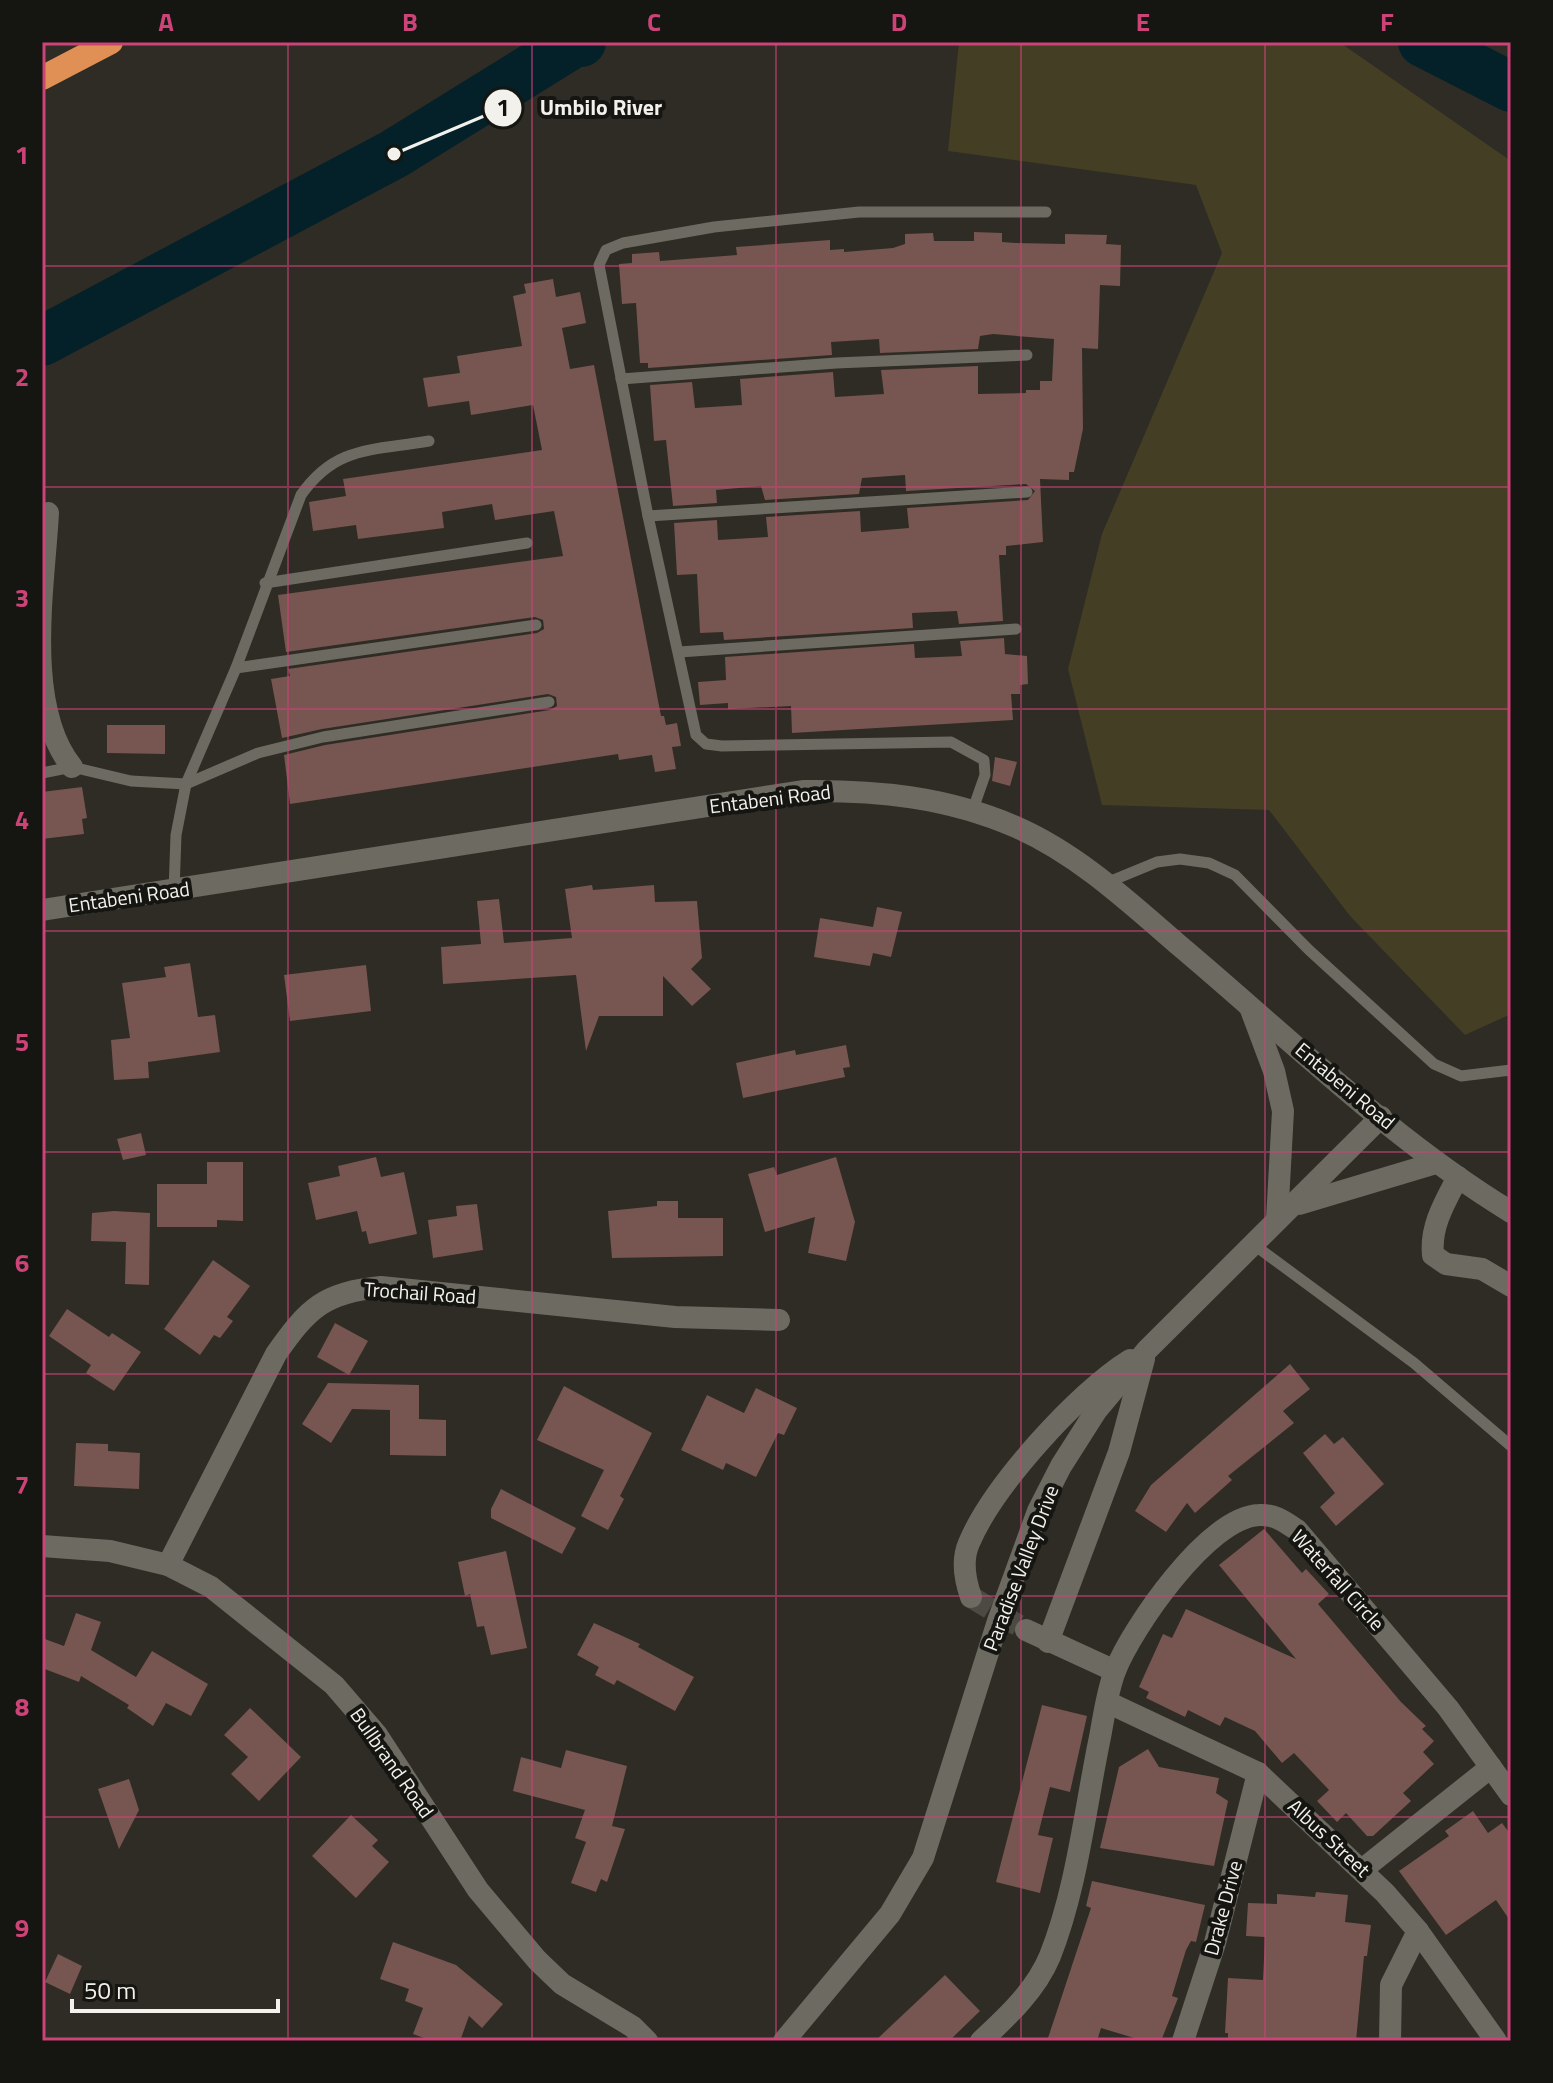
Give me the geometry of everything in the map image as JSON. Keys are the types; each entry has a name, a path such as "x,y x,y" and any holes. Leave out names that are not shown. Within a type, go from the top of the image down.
{"highway":[{"path":"42,78 111,42"}],"street":[{"path":"48,513 42,605 42,690 57,748 72,767"},
{"name":"Entabeni Road","path":"42,910 803,791 872,790 941,802 1017,827 1106,883 1436,1163 1511,1212"},
{"path":"1249,1005 1274,1071 1283,1111 1284,1214 1436,1163"},
{"name":"Paradise Valley Drive","path":"784,2041 890,1914 923,1858 998,1621 1038,1511 1096,1411 1147,1350 1381,1117"},
{"path":"1458,1177 1440,1213 1432,1243 1433,1255 1446,1264 1482,1269 1511,1286"},
{"name":"Trochail Road","path":"168,1565 276,1354 298,1322 324,1299 350,1290 381,1287 675,1317 779,1320"},
{"path":"971,1597 964,1576 967,1545 991,1505 1064,1417 1107,1374 1147,1350"},
{"path":"1048,1642 1119,1452 1147,1350"},
{"name":"Waterfall Circle","path":"981,2041 1015,2007 1049,1958 1065,1906 1115,1671 1149,1611 1198,1552 1231,1523 1256,1515 1275,1516 1297,1530 1448,1708 1511,1795"},
{"name":"Bullbrand Road","path":"42,1546 110,1551 168,1565 211,1587 334,1685 377,1735 478,1890 537,1960 562,1984 633,2027 647,2041"},
{"path":"1026,1630 1115,1671"},
{"name":"Albus Street","path":"1107,1702 1258,1773 1363,1869 1418,1931 1496,2041"},
{"path":"1363,1869 1491,1767"},
{"name":"Drake Drive","path":"1183,2041 1215,1943 1258,1773"},
{"path":"1390,2041 1391,1985 1418,1931"}],"lane":[{"path":"972,812 985,775 984,760 951,742 706,744 696,735 648,516 599,265 606,250 623,243 714,227 859,212 1046,212"},
{"path":"621,379 836,363 1027,355"},
{"path":"174,891 176,835 186,784 236,668 265,583 301,495 317,473 336,459 429,441"},
{"path":"648,516 1027,492"},
{"path":"265,583 527,543"},
{"path":"236,668 536,625"},
{"path":"679,652 1016,629"},
{"path":"42,773 72,767 131,781 186,784 258,753 323,737 549,702"},
{"path":"1106,883 1157,862 1180,859 1209,863 1235,875 1309,950 1434,1064 1461,1076 1511,1070"},
{"path":"1253,1244 1414,1363 1511,1446"}],"shaded area":[{"path":"959,42 1339,42 1511,161 1511,1014 1465,1035 1350,916 1269,810 1102,805 1068,669 1102,534 1222,253 1196,185 948,151"}],"building":[{"path":"974,232 1002,233 1002,242 1016,243 1065,244 1065,234 1107,235 1106,244 1121,245 1120,286 1100,285 1098,349 1082,348 1083,429 1074,472 1069,472 1069,480 1040,479 1043,542 1006,546 1006,555 999,555 1003,621 959,624 957,611 912,613 913,628 724,640 723,632 700,633 697,574 677,575 674,523 717,520 718,540 768,537 766,517 860,511 861,532 909,528 907,508 1028,500 1035,491 1026,484 906,491 905,475 862,478 859,494 765,500 761,486 716,490 717,503 673,506 666,440 654,441 650,385 692,382 695,408 742,405 740,379 833,372 835,397 884,394 881,370 978,366 978,394 1026,393 1026,390 1040,390 1040,381 1052,381 1054,339 993,334 980,336 978,349 880,353 879,339 831,342 832,355 648,368 648,363 640,363 636,303 622,304 619,264 632,263 632,254 659,252 660,261 737,255 736,247 830,240 830,250 844,249 844,252 893,248 905,244 905,234 933,233 934,241 974,241"},
{"path":"553,279 556,297 580,292 586,323 562,328 570,369 594,365 661,716 664,716 666,725 677,723 681,746 672,747 676,769 655,772 652,755 619,760 618,754 290,804 284,755 325,745 550,710 557,706 556,697 548,694 282,738 271,679 290,676 288,669 537,633 544,629 543,620 535,617 286,652 278,595 563,556 554,511 495,520 492,504 442,512 444,528 358,539 356,525 313,531 309,502 346,496 343,479 542,450 533,405 471,415 469,401 428,407 423,378 460,373 457,356 522,346 513,296 526,293 524,284"},
{"path":"1004,638 1005,654 1027,656 1028,684 1020,685 1020,694 1011,694 1013,720 792,733 791,706 728,709 728,703 700,705 698,682 726,680 725,657 914,644 915,658 962,656 960,641"},
{"path":"107,725 165,725 165,754 107,753"},
{"path":"995,757 1017,762 1010,786 992,781"},
{"path":"82,787 87,818 82,819 84,834 42,839 42,792"},
{"path":"592,885 593,890 654,885 655,902 697,901 702,958 691,969 711,989 692,1006 663,976 663,1016 599,1016 586,1051 576,975 443,984 441,947 481,944 477,901 499,899 504,943 572,938 565,889"},
{"path":"877,907 902,912 891,957 873,953 870,966 814,957 820,918 873,927"},
{"path":"190,963 198,1017 215,1015 220,1052 148,1062 149,1078 114,1080 111,1040 130,1038 122,983 166,977 164,967"},
{"path":"366,965 371,1011 290,1021 284,975"},
{"path":"846,1045 850,1067 843,1068 845,1077 743,1098 736,1063 795,1050 796,1055"},
{"path":"141,1133 146,1155 123,1160 117,1139"},
{"path":"376,1157 381,1177 404,1172 417,1234 369,1244 366,1231 362,1232 357,1211 316,1220 308,1183 340,1176 338,1166"},
{"path":"836,1157 855,1222 846,1261 808,1253 815,1217 765,1232 748,1174 774,1167 777,1175"},
{"path":"207,1162 243,1162 243,1221 217,1220 217,1227 157,1227 157,1184 207,1184"},
{"path":"657,1201 678,1201 678,1218 723,1218 723,1256 612,1258 608,1211 657,1206"},
{"path":"477,1204 483,1250 433,1258 428,1220 457,1216 456,1206"},
{"path":"92,1213 150,1213 149,1285 125,1284 126,1242 91,1241"},
{"path":"213,1260 250,1286 227,1317 233,1321 220,1338 214,1335 200,1355 164,1329"},
{"path":"67,1309 109,1337 112,1333 141,1352 114,1391 86,1373 91,1365 49,1336"},
{"path":"335,1323 368,1341 349,1375 317,1357"},
{"path":"1290,1364 1310,1389 1283,1411 1294,1423 1228,1476 1232,1480 1195,1513 1187,1503 1166,1532 1135,1511 1151,1485"},
{"path":"328,1383 419,1385 419,1419 446,1420 446,1456 390,1455 390,1410 352,1409 331,1443 302,1424"},
{"path":"564,1386 652,1433 620,1496 624,1499 608,1530 581,1516 604,1470 537,1440"},
{"path":"756,1388 797,1408 784,1435 778,1433 756,1477 726,1463 723,1470 681,1450 707,1395 744,1413"},
{"path":"1325,1434 1334,1444 1343,1437 1384,1484 1336,1526 1320,1507 1335,1493 1303,1453"},
{"path":"76,1443 108,1444 108,1451 140,1453 139,1489 74,1486"},
{"path":"501,1489 576,1528 562,1554 491,1518 491,1509"},
{"path":"1264,1529 1302,1573 1306,1569 1329,1594 1318,1604 1401,1702 1426,1726 1422,1729 1434,1741 1423,1752 1434,1764 1403,1793 1411,1801 1373,1836 1367,1836 1346,1813 1337,1822 1317,1801 1329,1790 1294,1753 1282,1763 1255,1731 1225,1717 1220,1726 1188,1710 1185,1717 1146,1698 1149,1692 1139,1687 1163,1634 1172,1638 1186,1609 1296,1659 1219,1565"},
{"path":"506,1551 527,1648 491,1655 484,1626 477,1627 470,1594 465,1596 458,1562"},
{"path":"76,1613 101,1622 91,1650 136,1677 152,1651 208,1684 191,1716 166,1703 153,1726 127,1708 129,1705 81,1676 79,1682 42,1668 42,1638 64,1646"},
{"path":"594,1623 640,1644 638,1647 694,1677 675,1711 617,1680 614,1685 595,1675 599,1667 577,1655"},
{"path":"1042,1705 1087,1716 1070,1792 1050,1787 1038,1835 1053,1838 1040,1893 996,1882"},
{"path":"250,1708 301,1757 259,1801 231,1774 248,1757 224,1735"},
{"path":"1148,1749 1159,1767 1219,1778 1216,1793 1228,1801 1214,1866 1100,1848 1119,1767"},
{"path":"566,1750 627,1766 612,1826 625,1829 607,1882 601,1879 596,1892 571,1883 586,1842 575,1838 585,1810 513,1791 521,1757 561,1768"},
{"path":"129,1779 139,1810 119,1849 98,1789"},
{"path":"1473,1811 1488,1833 1502,1823 1511,1835 1511,1922 1496,1900 1446,1935 1399,1871 1449,1836 1445,1831"},
{"path":"351,1815 378,1840 372,1846 389,1862 356,1898 312,1856"},
{"path":"1092,1881 1205,1905 1196,1942 1191,1941 1186,1950 1172,1996 1178,1998 1161,2041 1144,2041 1101,2028 1097,2041 1047,2041 1091,1908 1086,1906"},
{"path":"1316,1892 1348,1895 1345,1922 1371,1925 1367,1956 1364,1956 1356,2041 1228,2041 1228,2033 1225,2033 1228,1978 1263,1980 1265,1937 1246,1936 1248,1903 1277,1904 1277,1894 1315,1897"},
{"path":"393,1942 456,1965 503,2004 482,2028 469,2016 460,2041 432,2041 413,2034 423,2008 405,2001 409,1989 380,1979"},
{"path":"58,1954 82,1966 70,1994 45,1982"},
{"path":"945,1975 980,2011 949,2041 875,2041"}],"waterway":[{"path":"42,341 394,154 573,43 581,42"},
{"path":"1423,42 1511,87"}],"tunnel":[{"path":"971,1597 1026,1630"}],"place":[{"name":"Umbilo River","path":"394,154"}]}
